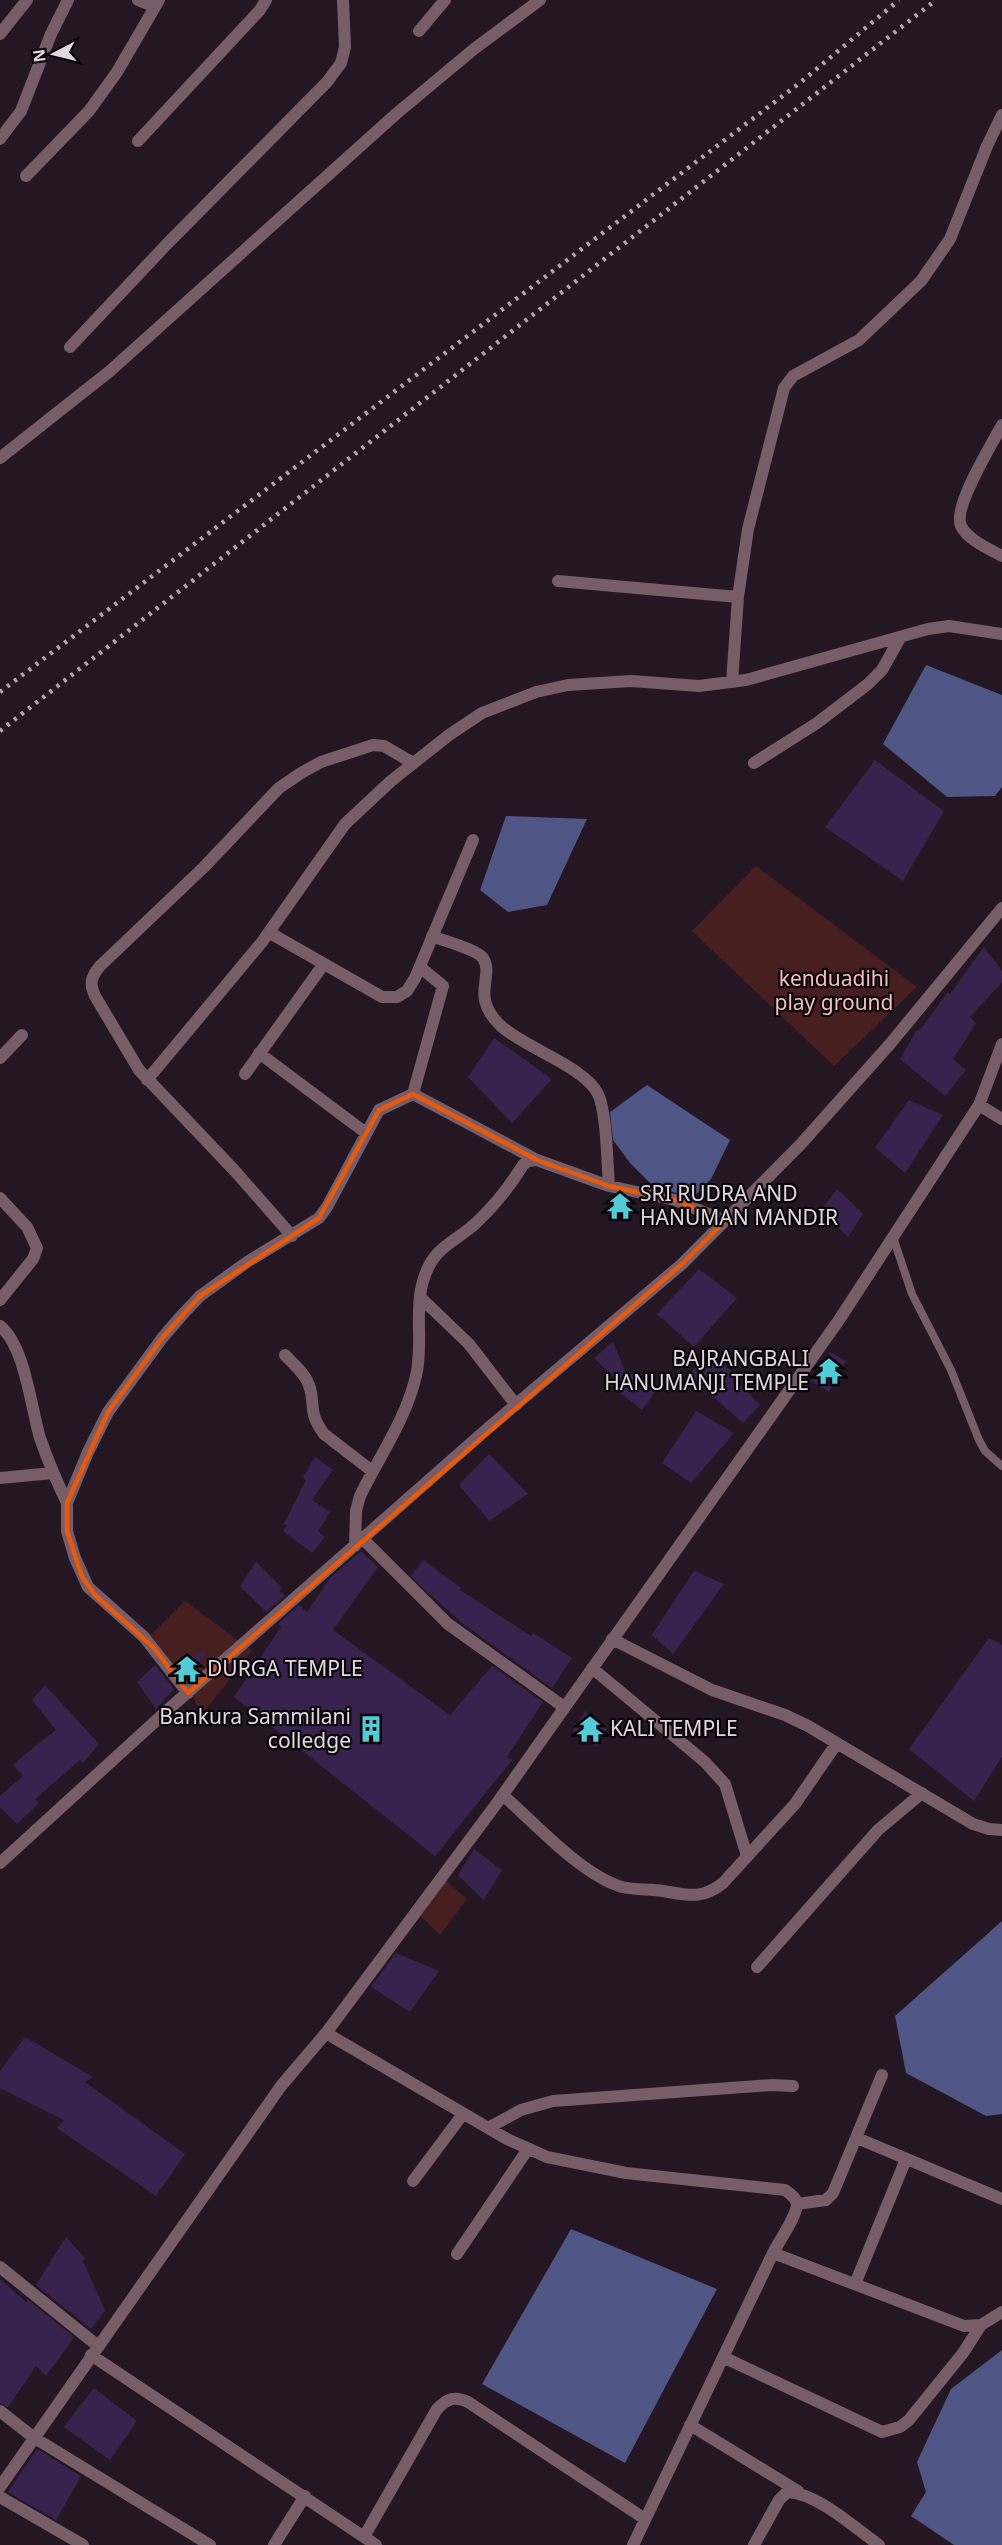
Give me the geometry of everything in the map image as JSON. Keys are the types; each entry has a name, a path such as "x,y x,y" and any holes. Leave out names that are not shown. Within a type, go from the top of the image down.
{"street":[{"path":"0,34 27,0"},
{"path":"0,139 21,111 48,42 69,0"},
{"path":"26,176 89,111 117,72 157,3 138,0"},
{"path":"138,141 237,35 266,0"},
{"path":"70,347 166,244 327,82 341,63 345,47 342,0"},
{"path":"419,31 445,0"},
{"path":"0,458 110,371 396,114 474,49 540,0"},
{"path":"732,682 738,597 748,529 784,388 793,376 859,340 921,281 950,239 987,146 1002,115"},
{"path":"1002,425 965,496 959,514 961,526 970,537 1002,556"},
{"path":"558,581 738,597"},
{"path":"147,1080 270,933 345,824 413,763 482,713 536,692 568,685 631,681 699,686 732,682 790,669 928,629 949,626 1002,634"},
{"path":"754,763 817,723 868,684 882,670 900,638"},
{"path":"292,1236 234,1170 139,1070 91,987 94,973 204,867 279,788 301,773 321,762 373,745 384,746 413,763"},
{"path":"270,933 382,998 397,997 407,991 420,967 473,840"},
{"path":"0,1863 359,1542 682,1264 800,1145 890,1044 1002,908"},
{"path":"432,936 477,953 483,959 486,966 483,987 485,1005 501,1026 593,1086 601,1103 609,1186"},
{"path":"245,1074 323,964"},
{"path":"188,1693 144,1637 88,1587 75,1558 67,1531 67,1503 88,1452 108,1412 163,1337 200,1296 247,1262 319,1218 379,1110 413,1094 443,986 420,967"},
{"path":"0,1058 22,1035"},
{"path":"0,2487 281,2086 326,2033 503,1795 838,1320 979,1105 1002,1044"},
{"path":"259,1053 366,1133"},
{"path":"413,1094 537,1160 609,1186 675,1200 725,1221"},
{"path":"979,1105 1002,1119"},
{"path":"537,1160 528,1161 523,1165 494,1204 476,1223 438,1252 429,1265 420,1297 419,1364 416,1379 396,1427 360,1496 356,1510 359,1542 448,1624 564,1707"},
{"path":"0,1198 27,1227 36,1248 33,1259 0,1300"},
{"path":"420,1297 469,1344 516,1405"},
{"path":"0,1326 13,1342 18,1355 40,1438 67,1503"},
{"path":"285,1355 309,1386 311,1408 324,1434 372,1471"},
{"path":"0,1478 53,1473"},
{"path":"612,1639 712,1690 785,1715 837,1743 973,1824 1002,1830"},
{"path":"592,1668 698,1755 724,1784 747,1856"},
{"path":"503,1795 588,1870 623,1888 648,1889 688,1896 700,1895 712,1891 795,1804 837,1743"},
{"path":"757,1967 878,1830 922,1793"},
{"path":"326,2033 488,2128 528,2150 547,2157 626,2173 785,2190 794,2197 797,2204 795,2213 773,2253 633,2545"},
{"path":"797,2204 826,2199 833,2193 882,2075"},
{"path":"488,2128 522,2110 553,2101 772,2085 794,2086"},
{"path":"413,2181 464,2114"},
{"path":"856,2138 1002,2199"},
{"path":"457,2254 528,2150"},
{"path":"855,2284 906,2160"},
{"path":"773,2253 964,2326 981,2325"},
{"path":"0,2267 94,2350 365,2535 376,2545"},
{"path":"723,2357 882,2432 900,2427 909,2420 963,2353 981,2325 1002,2312"},
{"path":"365,2535 437,2409 445,2401 457,2397 645,2519"},
{"path":"0,2411 33,2437 210,2545"},
{"path":"690,2425 799,2492 811,2497 871,2543"},
{"path":"754,2545 778,2500 787,2492 799,2492"},
{"path":"274,2545 305,2496"},
{"path":"0,2497 83,2545"}],"lane":[{"path":"893,1237 912,1294 951,1370 979,1440 985,1451 1002,1466"}],"highlighted area":[{"path":"413,1094 537,1160 609,1186 675,1200 725,1221 682,1264 188,1693 154,1648 95,1595 82,1577 67,1531 67,1503 108,1412 163,1337 200,1296 319,1218 379,1110"}],"green space":[{"name":"kenduadihi play ground","path":"756,866 917,987 834,1066 692,931"},
{"path":"185,1601 252,1651 201,1716 188,1685 151,1635"},
{"path":"445,1880 467,1899 440,1935 420,1916"}],"water":[{"path":"926,665 1002,695 1002,787 995,796 947,797 883,744"},
{"path":"506,816 587,819 547,905 508,912 480,890"},
{"path":"647,1085 730,1140 711,1179 693,1198 653,1186 630,1163 613,1140 610,1112"},
{"path":"1002,1921 1002,2114 986,2116 906,2073 895,2016"},
{"path":"571,2229 717,2289 625,2463 482,2384"},
{"path":"1002,2350 1002,2545 954,2545 911,2516 926,2492 917,2462 951,2389"}],"building":[{"path":"875,760 944,811 903,881 825,827"},
{"path":"984,947 1002,971 1002,982 970,1017 976,1023 953,1059 966,1070 945,1096 900,1059 917,1030 919,1031 948,992 950,994"},
{"path":"494,1038 552,1079 512,1123 468,1077"},
{"path":"909,1100 943,1115 905,1173 875,1148"},
{"path":"837,1189 863,1214 848,1237 820,1211"},
{"path":"699,1269 737,1298 694,1347 657,1314"},
{"path":"613,1342 625,1371 657,1389 642,1410 620,1393 624,1387 594,1358"},
{"path":"710,1352 739,1378 736,1380 760,1405 743,1423 688,1375"},
{"name":"BAJRANGBALI HANUMANJI TEMPLE","path":"830,1352 846,1361 829,1392 811,1381"},
{"path":"696,1411 734,1433 691,1483 662,1463"},
{"path":"489,1454 528,1494 489,1521 459,1485"},
{"path":"315,1457 333,1470 312,1500 330,1512 318,1531 325,1537 312,1553 283,1531 287,1525 284,1524 306,1480 303,1477"},
{"name":"Bankura Sammilani colledge","path":"361,1551 378,1567 333,1630 450,1715 492,1666 543,1702 507,1757 512,1760 435,1856 234,1697 281,1627 278,1624 299,1605 307,1612 330,1578"},
{"path":"423,1560 461,1588 460,1590 531,1636 533,1633 572,1658 552,1688 462,1623 423,1588 411,1576"},
{"path":"256,1562 281,1587 279,1591 285,1596 266,1612 240,1586"},
{"path":"694,1571 724,1584 673,1654 652,1635"},
{"path":"989,1638 1002,1645 1002,1757 974,1801 909,1749"},
{"path":"203,1651 206,1655 186,1677 178,1667"},
{"path":"155,1665 174,1689 156,1709 137,1682"},
{"path":"45,1685 99,1744 83,1763 80,1760 35,1799 39,1803 17,1824 0,1807 0,1796 23,1776 13,1764 56,1730 32,1700"},
{"name":"KALI TEMPLE","path":"585,1711 608,1726 597,1747 572,1732"},
{"path":"474,1849 502,1870 484,1900 458,1875"},
{"path":"396,1953 439,1971 410,2012 371,1987"},
{"path":"25,2037 93,2077 85,2082 185,2154 156,2196 57,2128 64,2120 0,2088 0,2071"},
{"path":"66,2237 85,2258 83,2261 105,2310 91,2329 36,2285"},
{"path":"0,2279 26,2302 27,2299 74,2337 46,2376 36,2366 8,2407 0,2403"},
{"path":"94,2388 137,2421 110,2460 64,2427"},
{"path":"37,2449 81,2476 56,2520 8,2492"}],"railway":[{"path":"0,692 801,82 899,0"},
{"path":"0,731 936,0"}],"place":[{"name":"SRI RUDRA AND HANUMAN MANDIR","path":"620,1206"},
{"name":"BAJRANGBALI HANUMANJI TEMPLE","path":"829,1371"},
{"name":"DURGA TEMPLE","path":"187,1669"},
{"name":"Bankura Sammilani colledge","path":"371,1729"},
{"name":"KALI TEMPLE","path":"590,1729"}]}
